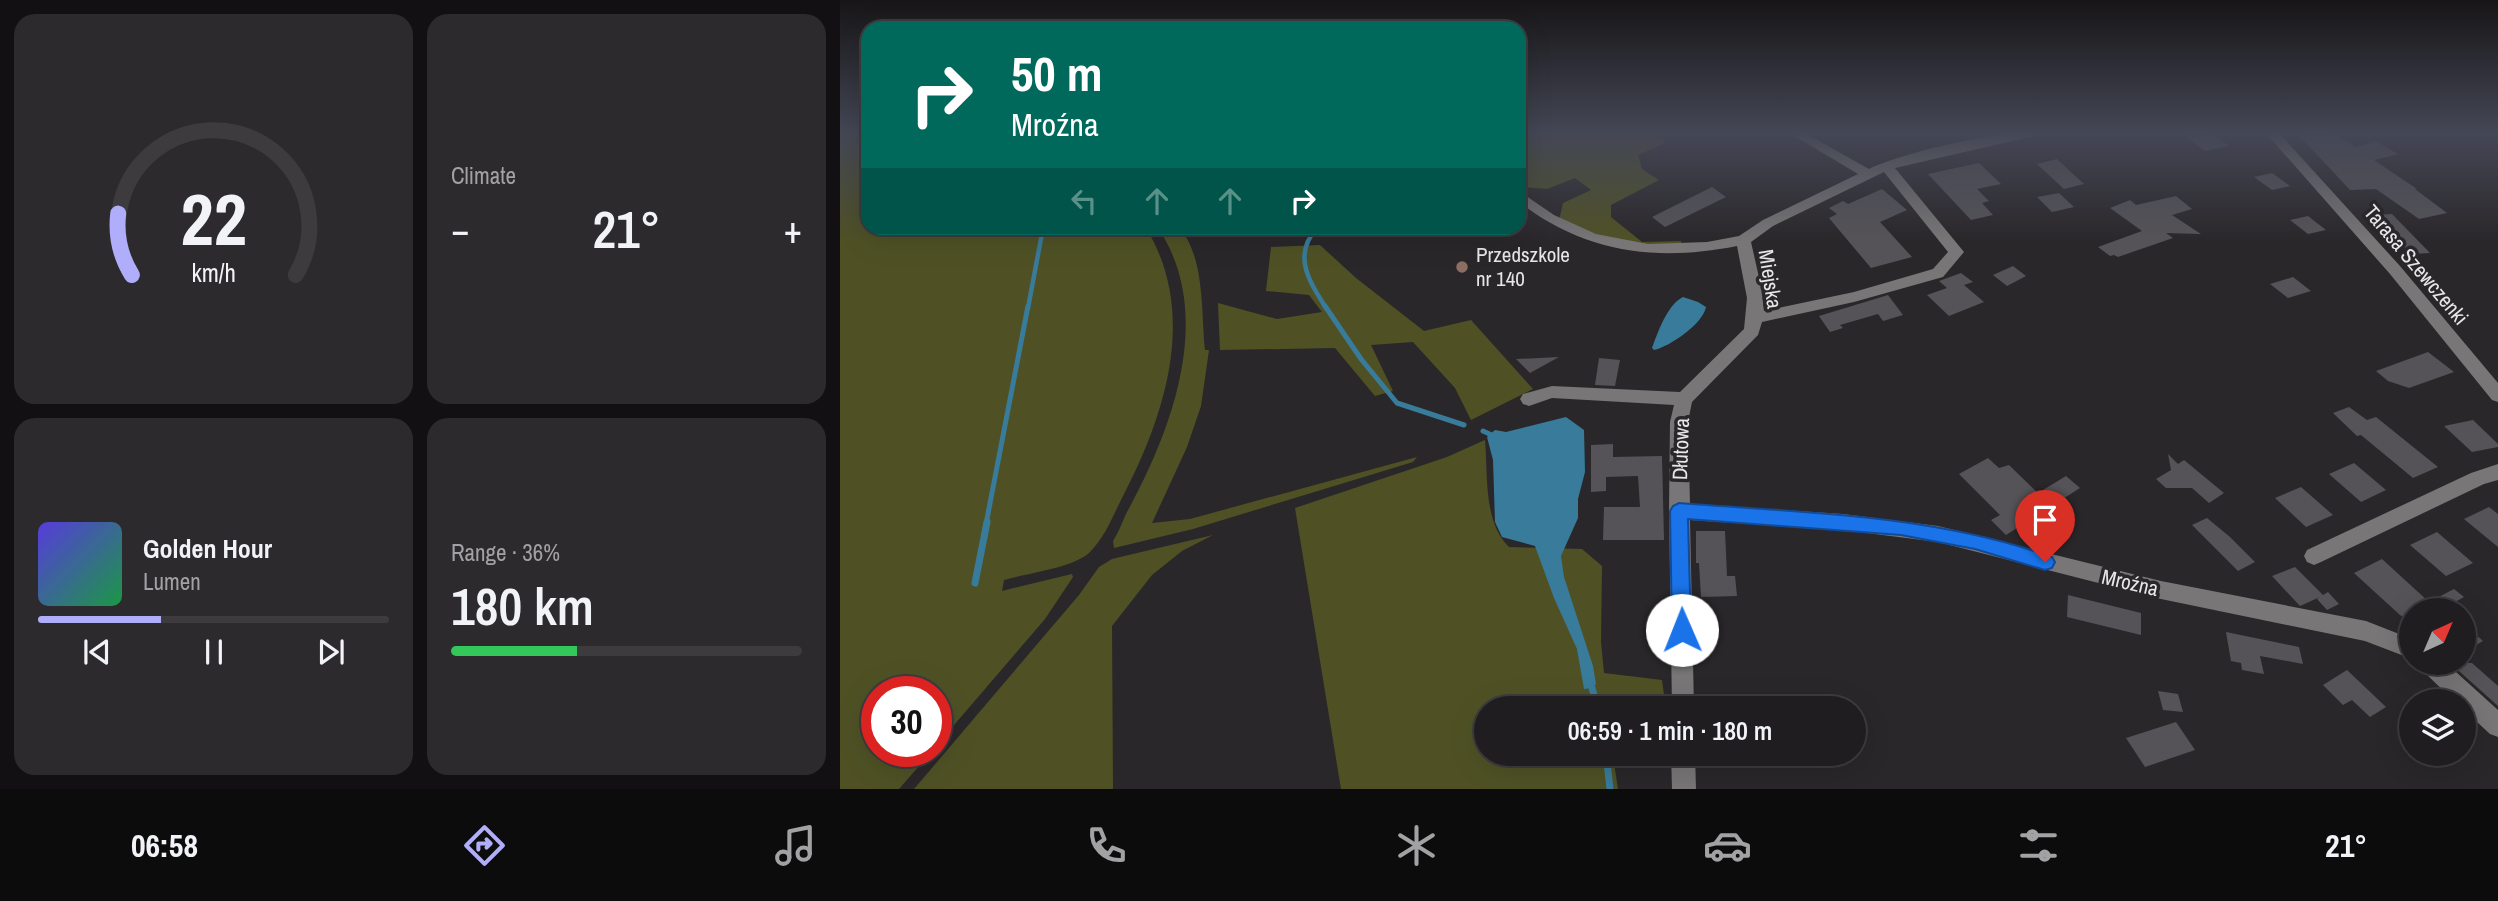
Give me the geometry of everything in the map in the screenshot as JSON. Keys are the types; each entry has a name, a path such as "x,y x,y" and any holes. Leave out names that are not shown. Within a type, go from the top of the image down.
{"street":[{"path":"1858,169 1867,174"},
{"name":"Miejska","path":"1684,399 1746,340 1756,318 1743,240 1768,223 1879,169"},
{"path":"1756,318 1782,315 1866,294 1938,272 1948,262 1956,252 1888,169"},
{"name":"Tarasa Szewczenki","path":"2304,169 2402,279 2498,395"},
{"path":"1526,200 1570,230 1612,243 1675,250 1743,240"},
{"path":"1529,399 1552,392 1684,399"},
{"name":"Dłutowa","path":"1683,696 1679,422 1684,399"},
{"path":"2314,556 2478,478 2498,472"},
{"name":"Mroźna","path":"1679,511 1843,522 1938,534 2161,590 2366,631 2399,644"},
{"path":"2444,676 2498,726"},
{"path":"1683,766 1684,789"}],"green space":[{"path":"840,169 861,169 861,235 1149,235 1161,260 1170,293 1173,326 1164,394 1140,461 1105,531 1096,546 1083,558 1004,580 1002,591 1072,574 1073,577 1045,619 952,727 952,676 861,676 861,767 918,767 899,789 840,789"},
{"path":"1526,169 1642,169 1659,180 1611,205 1611,217 1642,242 1681,241 1682,247 1603,238 1573,227 1559,220 1563,203 1591,190 1575,178 1547,189 1526,188"},
{"path":"1162,235 1184,235 1194,255 1202,302 1205,350 1209,350 1201,406 1187,447 1152,523 1190,519 1417,457 1413,462 1193,529 1114,548 1113,541 1159,445 1181,372 1186,334 1184,297 1175,262"},
{"path":"1320,245 1356,278 1424,331 1471,320 1533,389 1471,420 1455,388 1413,342 1371,345 1393,391 1375,396 1335,348 1220,350 1218,303 1277,319 1322,312 1309,295 1266,291 1271,247"},
{"path":"1485,440 1491,511 1501,537 1509,547 1582,549 1602,566 1601,642 1604,673 1662,680 1664,696 1474,696 1474,766 1614,766 1618,789 1341,789 1295,508 1447,457"},
{"path":"1213,535 1182,551 1152,575 1112,626 1113,789 914,789 933,767 952,767 952,744 1079,595 1099,567 1112,559"}],"water":[{"path":"1683,297 1706,307 1704,314 1685,334 1654,350 1652,348 1664,320 1672,306"},
{"path":"1566,417 1584,430 1585,472 1578,499 1578,518 1561,556 1564,577 1593,666 1596,684 1592,688 1584,689 1577,649 1535,546 1502,537 1495,522 1493,460 1487,437 1495,430 1506,432"}],"building":[{"path":"1952,169 1985,169 2001,184 1977,189 1989,201 1982,203 1993,215 1971,220 1928,174"},
{"path":"2042,169 2068,169 2084,184 2064,189"},
{"path":"2330,169 2387,169 2447,213 2419,219 2376,189 2350,190"},
{"path":"2272,173 2290,186 2272,190 2254,177"},
{"path":"1712,187 1726,197 1665,227 1652,217"},
{"path":"1882,189 1907,210 1880,222 1912,257 1871,268 1829,218 1837,214 1829,208 1843,201 1848,204"},
{"path":"2059,193 2074,207 2052,212 2037,197"},
{"path":"2176,196 2192,209 2172,215 2201,234 2166,233 2173,238 2118,257 2110,256 2098,247 2142,231 2110,208 2130,200 2136,205"},
{"path":"2392,214 2430,253 2411,254 2375,215"},
{"path":"2308,216 2326,230 2308,234 2290,220"},
{"path":"2013,266 2026,276 2007,286 1993,275"},
{"path":"1961,273 1973,282 1964,285 1984,302 1949,316 1927,295 1947,288 1939,281"},
{"path":"2293,277 2311,291 2288,298 2270,284"},
{"path":"1888,295 1903,315 1883,321 1878,314 1840,325 1843,328 1830,332 1819,316"},
{"path":"2428,352 2454,372 2409,388 2388,381 2376,371"},
{"path":"1559,357 1530,373 1516,359"},
{"path":"1599,358 1620,360 1615,386 1595,385"},
{"path":"2349,407 2367,420 2376,417 2438,467 2413,478 2361,435 2357,436 2333,413"},
{"path":"2473,420 2498,447 2472,452 2444,426"},
{"path":"1613,444 1613,457 1662,456 1664,540 1603,540 1604,507 1640,507 1638,476 1606,477 1606,491 1591,492 1591,445"},
{"path":"2168,454 2178,464 2184,460 2224,493 2209,503 2192,488 2166,488 2156,479 2171,470"},
{"path":"1988,458 1999,468 2009,465 2038,493 2066,476 2080,488 2006,535 1991,520 2000,515 1959,474"},
{"path":"2354,463 2386,490 2361,502 2329,474"},
{"path":"2301,487 2333,515 2306,527 2275,498"},
{"path":"2489,507 2498,514 2498,547 2464,519"},
{"path":"2207,518 2255,562 2238,571 2192,525"},
{"path":"1696,531 1725,531 1727,576 1735,576 1737,596 1701,597 1699,563 1696,563"},
{"path":"2437,532 2473,563 2446,576 2410,545"},
{"path":"2382,559 2425,598 2399,598 2399,614 2354,573"},
{"path":"2295,567 2323,595 2328,592 2339,604 2327,610 2317,599 2320,597 2300,606 2272,576"},
{"path":"2454,589 2462,598 2437,598"},
{"path":"2068,595 2141,613 2141,635 2067,617"},
{"path":"2226,632 2299,647 2303,664 2260,656 2264,674 2242,670 2241,663 2231,661"},
{"path":"2476,635 2483,641 2476,645"},
{"path":"2476,667 2498,686 2498,706 2465,676 2476,676"},
{"path":"2347,670 2386,707 2370,717 2352,700 2343,705 2323,685"},
{"path":"2158,691 2178,694 2183,712 2163,710"},
{"path":"2176,722 2195,750 2145,767 2126,738"}],"waterway":[{"path":"1028,308 1042,235"},
{"path":"1312,235 1305,248 1304,258 1309,278 1326,308"},
{"path":"986,524 1028,306"},
{"path":"1325,306 1361,359 1397,403 1464,425"},
{"path":"1483,431 1496,437"},
{"path":"975,583 987,522"},
{"path":"1590,681 1594,696"},
{"path":"1607,766 1610,789"}],"place":[{"name":"Przedszkole nr 140","path":"1462,267"}],"route":[{"path":"1682,630 1679,511 1901,528 1975,541 2045,562"}]}
